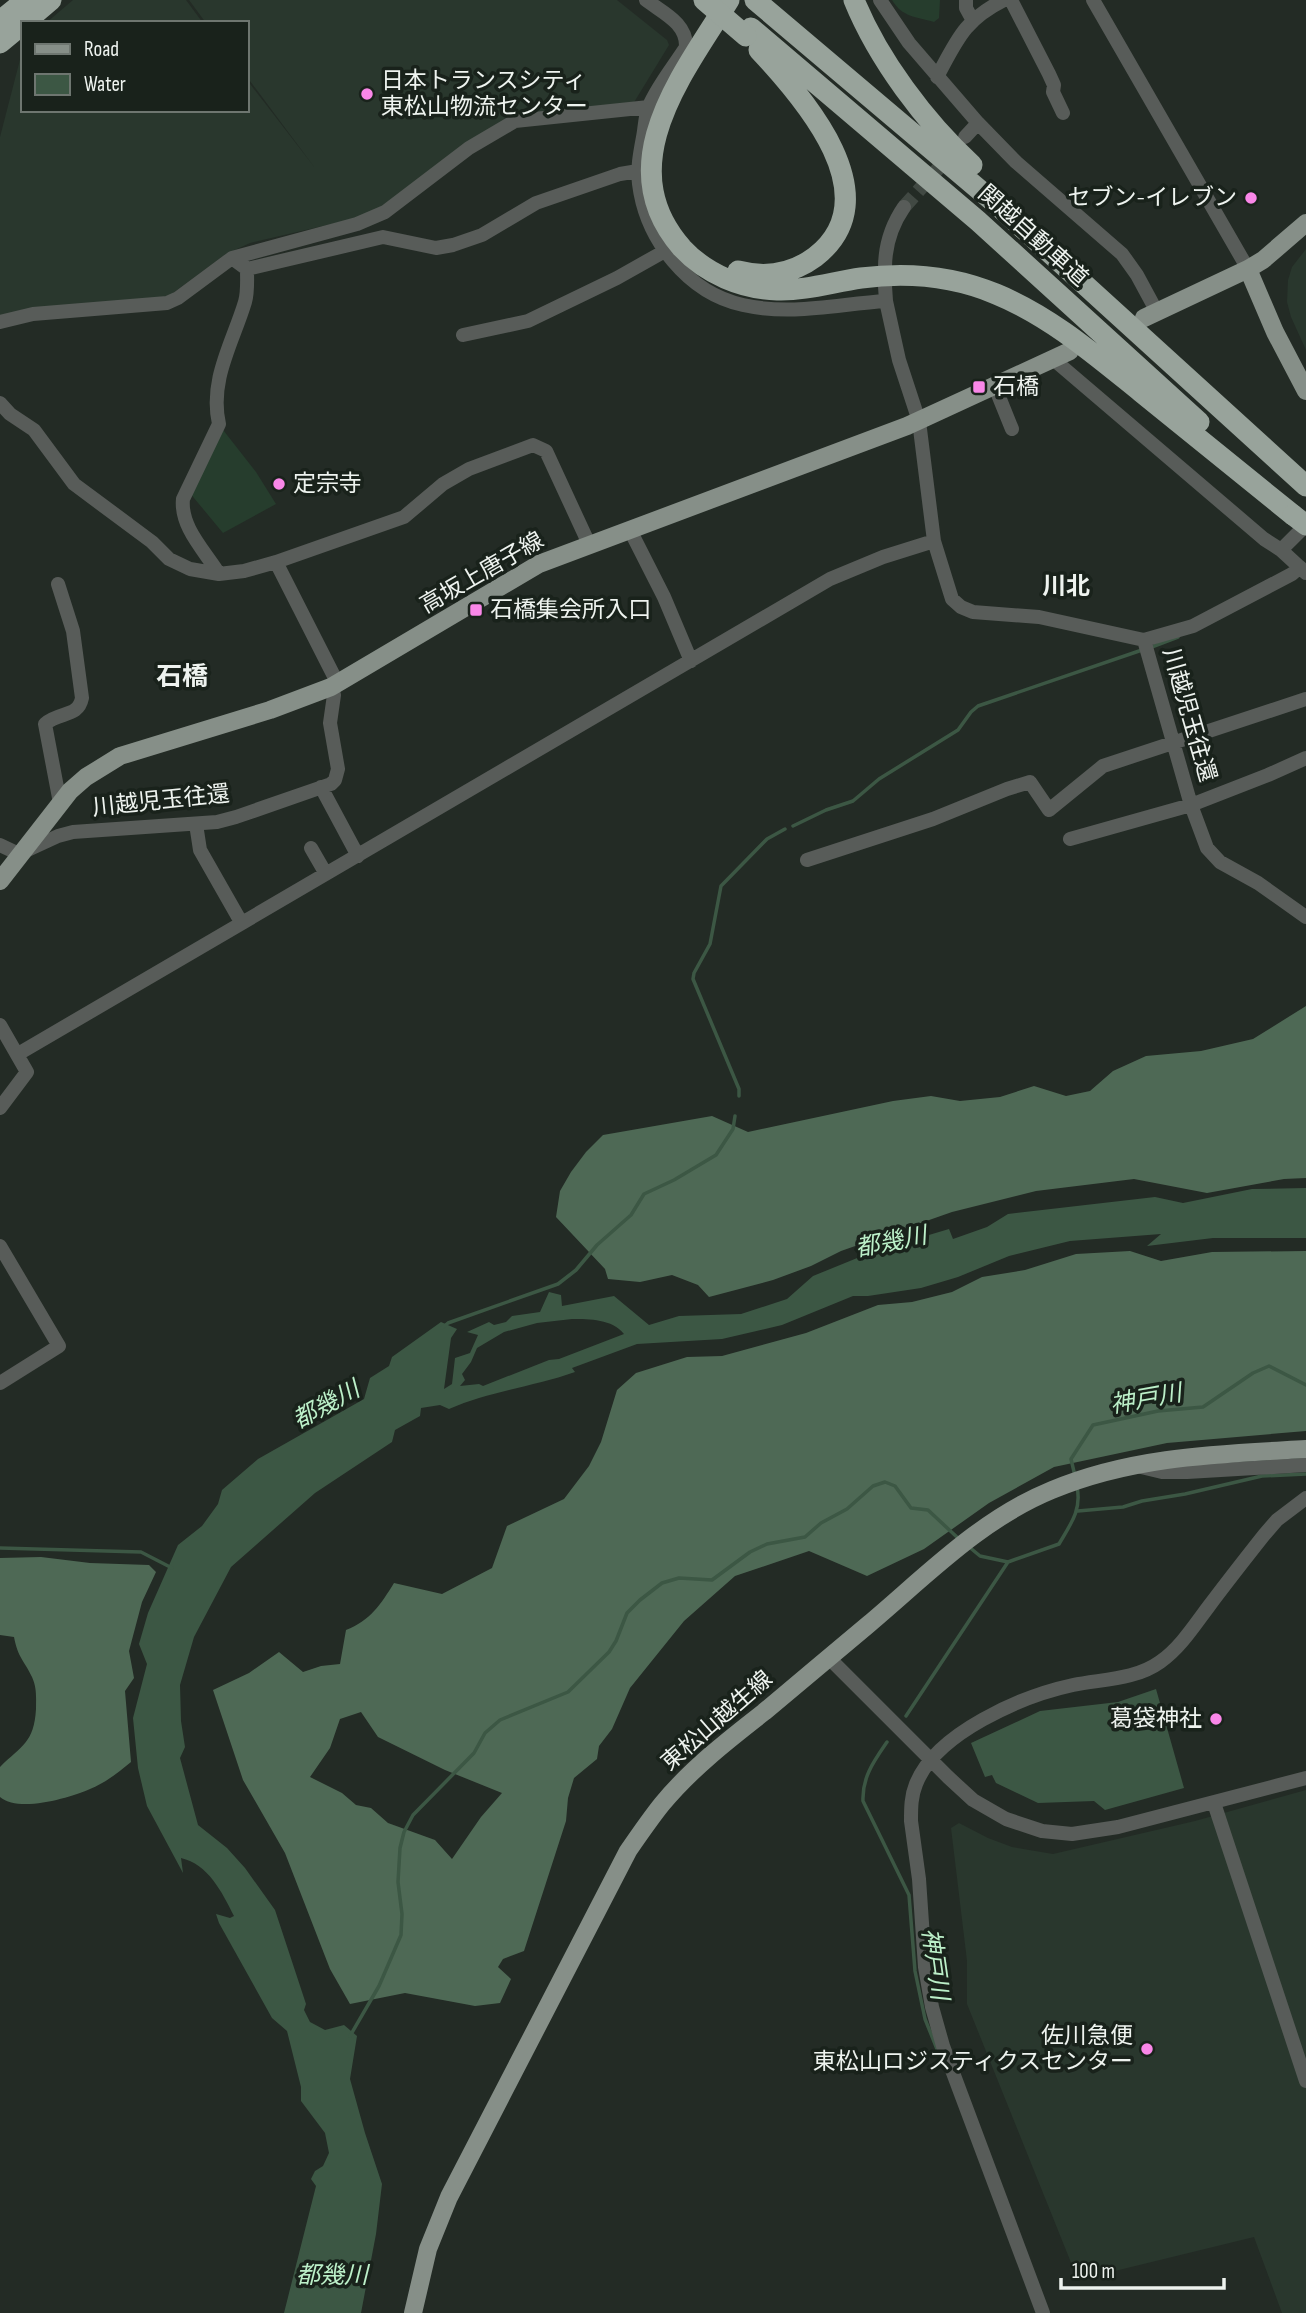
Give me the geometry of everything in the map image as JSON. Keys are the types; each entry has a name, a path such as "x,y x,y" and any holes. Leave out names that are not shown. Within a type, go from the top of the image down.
{"highway":[{"path":"0,21 26,0"},
{"path":"25,21 51,0"},
{"path":"704,0 748,32 799,94 816,118 835,156 844,188 842,221 834,237 807,263 772,275 733,269 700,249 676,218 668,199 664,178 664,157 676,113 743,0"},
{"name":"関越自動車道","path":"716,0 748,32 978,221 1301,518"},
{"path":"729,0 668,102 653,143 652,185 657,205 665,224 687,254 721,277 758,289 801,289 860,278 906,275 954,281 997,294 1052,324 1083,345 1301,518"},
{"path":"854,0 898,78 953,148 1131,308 1227,412"},
{"name":"関越自動車道","path":"760,4 995,203 1306,486"},
{"path":"0,43 21,25"}],"main road":[{"path":"1151,315 1264,260 1306,223"},
{"path":"1248,269 1275,332 1306,391"},
{"name":"高坂上唐子線","path":"0,881 60,803 86,777 120,756 270,710 334,686 539,564 919,421 1070,351"},
{"name":"東松山越生線","path":"413,2313 428,2249 449,2197 628,1851 661,1805 683,1781 932,1568 998,1518 1051,1490 1132,1464 1194,1456 1306,1449"}],"street":[{"path":"463,335 528,321 617,278 665,251 642,203 638,171 649,107 686,47 686,38 681,26 646,0"},
{"path":"880,0 909,43 978,123 1016,162 1122,254 1137,275 1151,315"},
{"path":"966,0 966,8 972,19"},
{"path":"937,77 961,33 972,19 1004,0"},
{"path":"1011,0 1049,74 1054,85 1053,92 1063,113"},
{"path":"1093,0 1248,269"},
{"path":"0,321 33,314 167,303 178,298 232,258 372,219 399,204 469,148 515,121 649,107"},
{"path":"965,137 978,123"},
{"path":"232,258 247,269 383,237 436,248 453,245 482,234 536,203 620,174 638,171"},
{"path":"885,268 885,252 890,233 904,207"},
{"name":"川越児玉往還","path":"665,251 696,284 720,298 743,305 784,311 885,294 899,360 919,421 934,541 948,591 956,604 967,610 1039,617 1146,646 1202,839 1220,862 1258,883 1306,917"},
{"path":"219,574 185,523 183,499 219,424 216,412 217,390 231,337 245,302 247,269"},
{"path":"1054,359 1303,570 1193,626 1146,646"},
{"path":"995,387 1012,429"},
{"path":"0,403 10,414 34,430 74,484 152,542 169,559 190,569 219,574 244,571 404,517 443,484 469,469 533,445 546,451 589,544"},
{"path":"1281,550 1301,518"},
{"path":"630,530 668,606 691,661"},
{"path":"18,1054 830,579 883,557 934,541"},
{"path":"276,562 334,686 330,723 338,773 335,780 321,788 358,856"},
{"path":"58,584 73,631 82,698 80,708 76,712 59,714 45,723 60,803"},
{"path":"807,860 933,819 1030,782 1049,810 1103,766 1306,699"},
{"path":"1070,839 1191,805 1306,758"},
{"name":"川越児玉往還","path":"19,854 73,832 196,824 236,817 321,788"},
{"path":"196,824 200,850 242,922"},
{"path":"0,845 19,854"},
{"path":"312,848 326,874"},
{"path":"0,1025 27,1072 0,1108"},
{"path":"0,1246 59,1346 0,1383"},
{"path":"1132,1464 1145,1469 1187,1472 1306,1465"},
{"path":"1043,2313 943,2046 932,2007 911,1821 916,1782 931,1760 957,1734 985,1718 1070,1686 1137,1674 1159,1662 1180,1644 1270,1527 1306,1498"},
{"path":"829,1658 967,1794 1006,1819 1042,1831 1072,1834 1118,1828 1306,1778"},
{"path":"1214,1803 1306,2081"}],"shaded area":[{"path":"73,0 186,0 202,21 48,21"},
{"path":"189,0 617,0 667,40 669,45 633,104 515,114 375,211 353,219 250,243 226,254 169,296 0,316 0,137 21,56 21,112 248,112 248,81 315,168 248,78 248,21 205,21"},
{"path":"892,0 940,0 939,18 934,22 910,15 900,10"},
{"path":"1306,249 1306,350 1287,302 1288,280 1292,267"},
{"path":"220,426 256,472 276,504 223,533 189,492"},
{"path":"1306,1006 1306,1178 1284,1179 1207,1193 1134,1179 1036,1191 952,1212 841,1251 773,1280 709,1297 698,1285 672,1275 640,1282 608,1279 605,1269 556,1217 560,1191 586,1152 603,1135 712,1116 748,1132 893,1101 931,1096 960,1101 1000,1097 1034,1086 1066,1096 1090,1091 1113,1071 1146,1056 1201,1051 1253,1039"},
{"path":"1130,1251 1161,1261 1212,1252 1306,1251 1306,1431 1167,1443 1054,1467 989,1503 924,1549 867,1576 809,1551 735,1576 684,1621 630,1688 612,1729 599,1746 597,1759 574,1778 568,1798 566,1821 524,1951 503,1959 498,1967 511,1979 500,2003 475,2006 405,1993 350,2004 330,1969 285,1853 243,1780 213,1690 249,1673 279,1652 303,1672 340,1664 346,1630 368,1617 394,1583 442,1594 492,1568 507,1526 564,1499 589,1466 601,1442 617,1390 636,1373 687,1357 722,1356 806,1333 878,1305 912,1302 952,1292 982,1277 1025,1270 1076,1254","holes":["361,1712 378,1737 445,1770 502,1793 481,1817 452,1859 435,1840 388,1823 371,1808 356,1805 342,1793 310,1777 330,1748 340,1719"]},
{"path":"41,1557 90,1563 149,1565 156,1572 142,1602 129,1651 134,1678 125,1691 131,1762 96,1787 81,1793 57,1800 19,1804 0,1797 0,1767 30,1736 35,1720 36,1693 34,1681 19,1654 14,1637 0,1635 0,1558"},
{"path":"1306,1790 1306,2313 1282,2313 1254,2237 1078,2280 967,2004 967,1961 951,1828 959,1823 1012,1847 1053,1854 1195,1821"}],"water":[{"name":"都幾川","path":"1306,1188 1306,1238 1213,1238 1147,1246 1161,1234 1070,1241 1009,1256 958,1277 921,1288 853,1296 782,1325 722,1339 637,1344 572,1368 575,1372 559,1377 449,1409 440,1405 421,1408 420,1416 395,1430 392,1442 315,1493 231,1567 194,1637 180,1685 185,1747 180,1758 198,1825 227,1848 275,1910 306,2004 304,2010 310,2022 325,2030 344,2025 357,2036 350,2079 382,2184 376,2234 361,2313 284,2313 316,2186 311,2179 315,2171 323,2166 329,2153 325,2133 301,2101 301,2087 287,2031 272,2018 216,1914 230,1918 234,1916 213,1880 199,1866 181,1858 183,1873 147,1806 138,1768 133,1718 147,1664 139,1644 148,1613 178,1545 202,1526 218,1504 222,1490 258,1459 364,1399 370,1378 389,1366 392,1357 441,1322 457,1329 451,1338 444,1389 452,1384 455,1358 470,1353 478,1335 467,1332 489,1322 494,1325 506,1322 512,1316 540,1312 549,1292 561,1295 562,1306 614,1296 649,1325 679,1316 741,1314 787,1299 813,1276 872,1252 949,1229 953,1239 987,1227 1008,1214 1155,1197 1183,1203 1252,1189","holes":["572,1319 607,1323 624,1334 483,1386 460,1386 465,1380 462,1374 477,1348 504,1332 537,1323"]},
{"path":"1156,1689 1184,1788 1105,1810 1094,1801 1038,1803 996,1783 992,1775 985,1777 971,1743 1040,1711 1118,1702"}],"waterway":[{"path":"1149,648 1178,637"},
{"path":"793,826 853,801 879,779 958,730 978,706 1142,650"},
{"path":"739,1096 739,1089 693,979 694,973 710,944 721,886 767,839 785,829"},
{"path":"442,1328 448,1323 558,1284 576,1270 597,1245 631,1215 644,1194 716,1155 733,1129 735,1116"},
{"name":"神戸川","path":"1075,1476 1071,1459 1093,1425 1158,1411 1203,1407 1253,1373 1269,1366 1306,1385"},
{"path":"1078,1511 1123,1507 1262,1476 1306,1474"},
{"path":"350,2036 379,1986 401,1935 402,1914 398,1882 400,1848 404,1832 413,1815 474,1753 485,1733 500,1720 568,1692 609,1652 627,1613 640,1600 662,1583 679,1578 712,1580 750,1552 767,1544 805,1537 821,1523 847,1509 873,1486 885,1482 895,1486 911,1508 928,1510 959,1539"},
{"name":"神戸川","path":"906,1716 1008,1562 1059,1544 1076,1510 1077,1487"},
{"path":"968,1546 980,1556 1008,1562"},
{"path":"0,1548 141,1552 172,1568"},
{"name":"神戸川","path":"887,1742 867,1777 863,1801 909,1895 915,1971 925,2019 937,2049"}],"tunnel":[{"path":"904,207 951,154"}],"place":[{"name":"日本トランスシティ 東松山物流センター","path":"367,94"},
{"name":"セブン-イレブン","path":"1251,198"},
{"name":"石橋","path":"979,387"},
{"name":"定宗寺","path":"279,484"},
{"name":"石橋集会所入口","path":"476,610"},
{"name":"葛袋神社","path":"1216,1719"},
{"name":"佐川急便 東松山ロジスティクスセンター","path":"1147,2049"}],"district":[{"name":"川北","path":"1066,586"},
{"name":"石橋","path":"182,677"}]}
